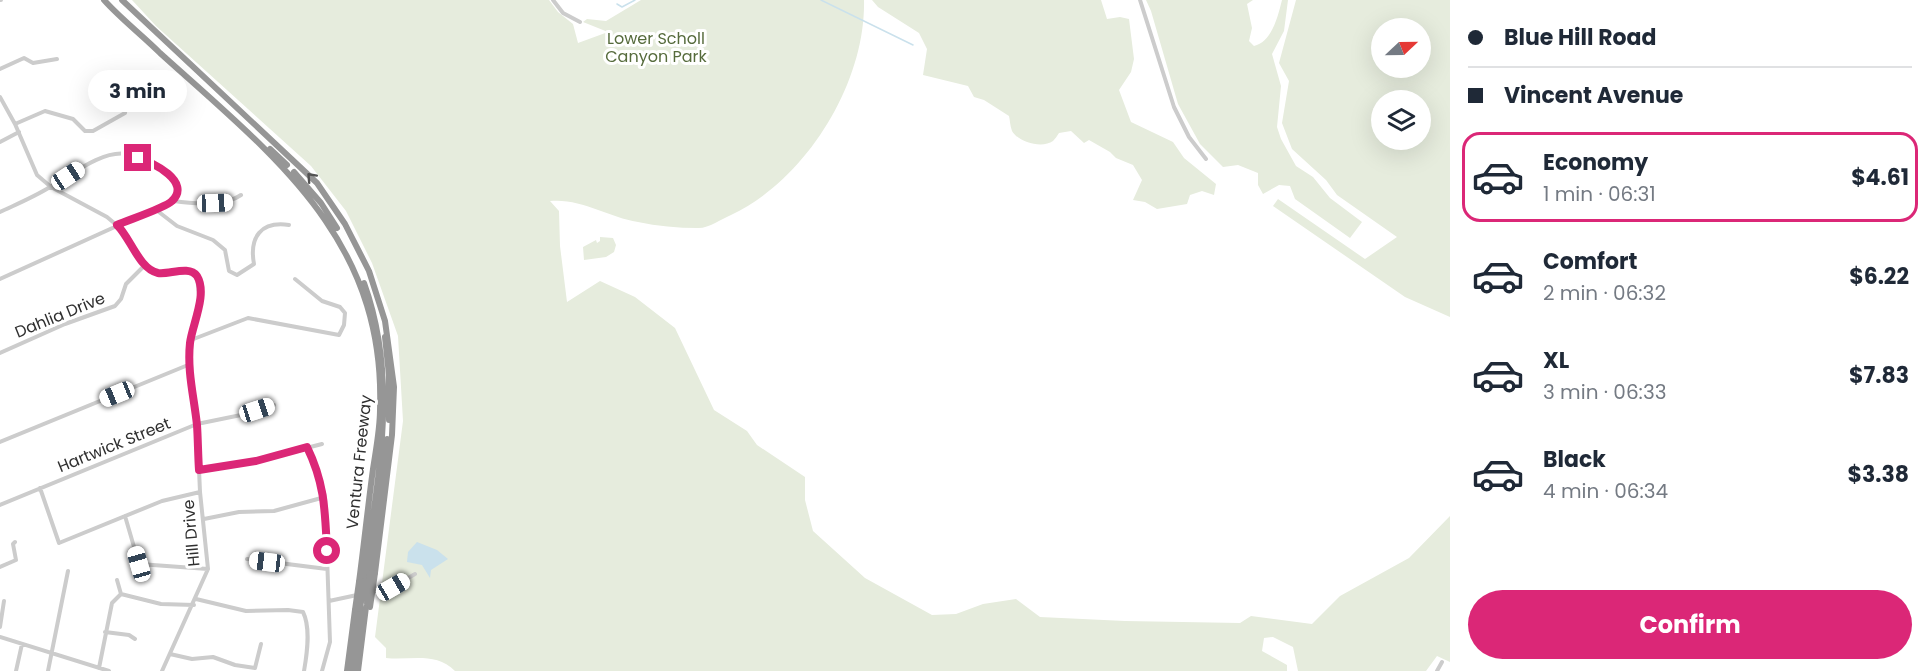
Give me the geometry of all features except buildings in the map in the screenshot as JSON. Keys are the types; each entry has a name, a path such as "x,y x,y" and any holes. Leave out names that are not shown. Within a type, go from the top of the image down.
{"highway":[{"name":"Ventura Freeway","path":"104,0 289,172 334,231 359,281 371,322 380,378 380,411 361,581 363,608 359,642 347,671"},
{"path":"109,0 295,173 333,221 354,259 369,297 377,327 384,382 383,426 361,581"},
{"path":"117,0 205,82 216,88"},
{"name":"Ventura Freeway","path":"123,0 317,183 345,224 369,271 379,297 391,347 394,410 373,573 363,608 359,642 361,671"},
{"path":"352,671 359,642"}],"street":[{"path":"553,0 563,12 580,22"},
{"path":"1140,0 1174,107 1189,137 1206,159"},
{"path":"0,69 24,58 33,63 51,62 57,58"},
{"path":"0,97 38,175 51,187 107,217 117,225 145,265"},
{"path":"15,124 45,111 73,119 85,131 93,131 125,113 126,104"},
{"path":"0,142 19,132"},
{"path":"0,212 51,187 89,163 123,153 144,159 172,176 178,192 172,201"},
{"path":"0,279 172,201 231,202 241,195"},
{"path":"155,209 177,226 213,240 225,250 230,271 237,275 254,264 251,248 259,232 277,223 289,225"},
{"name":"Hill Drive","path":"145,265 156,273 189,271 197,276 200,305 190,340 188,365 197,424 200,492 208,569 194,605 162,671"},
{"name":"Dahlia Drive","path":"0,353 65,324 115,306 121,299 126,284 145,265"},
{"path":"190,340 248,318 339,335 344,325 345,313 340,306 322,301 295,279"},
{"path":"0,442 188,365"},
{"name":"Hartwick Street","path":"0,505 197,424 241,415 274,405"},
{"path":"199,470 256,461 322,444"},
{"path":"307,447 318,471 325,497 330,642 322,671"},
{"path":"40,488 59,543 162,501 200,492"},
{"path":"204,519 239,512 274,511 325,497"},
{"path":"125,516 139,564 208,569"},
{"path":"0,567 16,560 13,544 15,542"},
{"path":"247,560 327,569"},
{"path":"48,671 68,571"},
{"path":"329,601 393,587 416,574"},
{"path":"117,580 121,594"},
{"path":"96,669 112,603 121,594"},
{"path":"121,594 161,604 194,605"},
{"path":"196,599 246,611 303,612 306,623 307,658 304,671"},
{"path":"0,627 4,601"},
{"path":"105,632 129,635 135,639"},
{"path":"0,637 96,669 109,671"},
{"path":"16,671 22,644"},
{"path":"170,654 192,659 213,657 235,665 255,668 261,644"},
{"path":"1437,671 1442,662"}],"green space":[{"name":"Lower Scholl Canyon Park","path":"132,0 549,0 558,12 573,24 578,43 608,32 583,22 587,19 606,21 641,0 864,0 862,32 855,64 843,95 826,126 807,153 784,178 758,199 706,227 697,228 627,220 573,202 550,201 559,211 560,246 567,302 600,281 635,297 675,328 714,410 747,431 757,445 805,477 805,500 813,531 865,578 932,615 956,614 983,604 1016,599 1040,617 1240,623 1251,616 1312,624 1340,596 1409,558 1450,516 1450,662 1437,656 1426,671 1298,671 1293,647 1273,637 1264,638 1262,651 1287,665 1287,671 455,671 439,661 430,659 386,658 386,648 375,637 403,421 398,336 372,263 346,211 311,166 156,26"},
{"path":"872,0 1101,0 1107,19 1120,17 1129,19 1134,59 1131,72 1119,90 1131,122 1173,142 1184,158 1216,184 1214,195 1202,191 1190,195 1187,204 1157,209 1145,202 1133,200 1142,180 1133,165 1116,158 1089,140 1084,143 1071,131 1059,133 1053,141 1043,144 1031,143 1019,138 1012,131 1009,116 984,100 974,97 968,86 923,75 927,49 919,33 878,7"},
{"path":"1146,0 1253,0 1247,4 1252,28 1249,41 1254,46 1260,44 1270,34 1282,0 1288,0 1284,31 1272,54 1281,86 1277,127 1296,166 1313,177 1330,198 1362,222 1350,238 1295,199 1290,186 1279,185 1263,194 1258,185 1258,173 1238,165 1223,167 1200,144 1178,104"},
{"path":"1296,0 1450,0 1450,317 1405,297 1273,206 1278,199 1365,259 1397,237 1337,195 1326,180 1292,149 1282,123 1289,81 1279,63"},
{"path":"600,237 613,238 616,245 614,252 606,257 584,260 583,247 596,240 597,243"}],"water":[{"path":"417,542 437,550 448,559 431,570 430,578 422,565 407,562 408,552"}],"waterway":[{"path":"617,4 622,7 635,0"},
{"path":"821,0 913,45"}],"route":[{"path":"138,158 144,159 172,176 178,192 172,201 117,225 145,265 156,273 189,271 197,276 200,287 200,305 190,340 188,365 197,424 199,470 256,461 307,447 318,471 325,497 327,551"}]}
